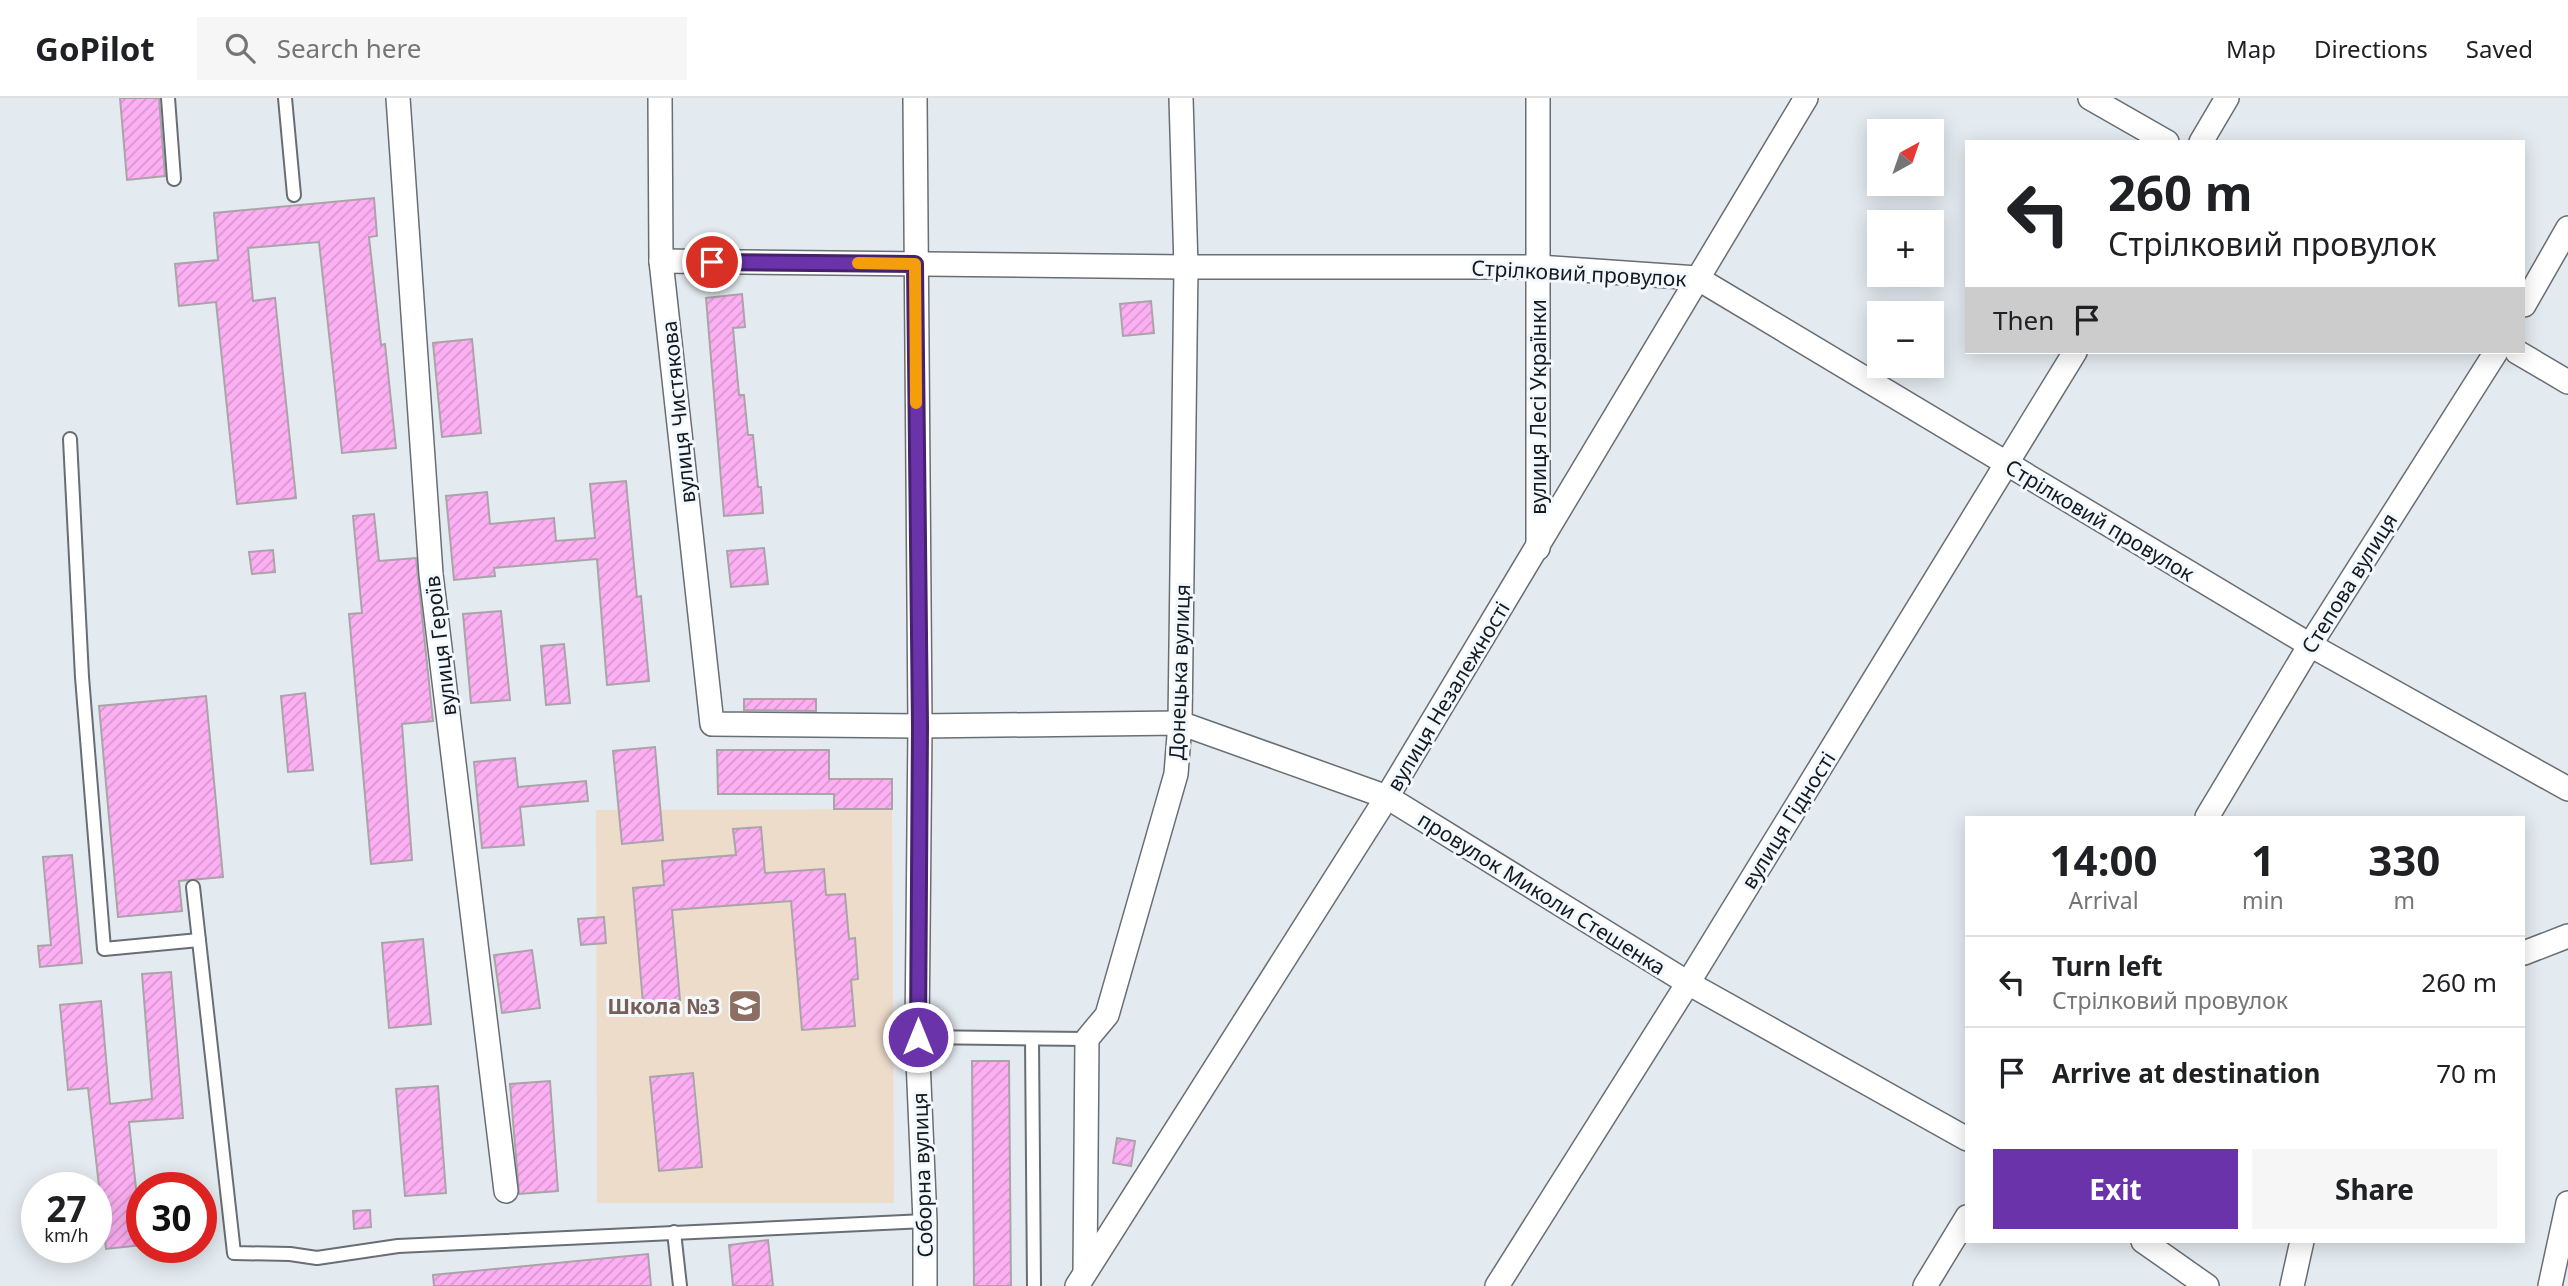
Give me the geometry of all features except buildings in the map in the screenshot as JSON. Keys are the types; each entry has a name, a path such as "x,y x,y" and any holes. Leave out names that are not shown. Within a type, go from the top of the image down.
{"street":[{"name":"вулиця Героїв","path":"398,98 431,573 506,1191"},
{"name":"вулиця Чистякова","path":"660,98 661,261 712,724"},
{"name":"Соборна вулиця","path":"915,98 920,726 918,1037 925,1286"},
{"name":"Донецька вулиця","path":"1087,1040 1107,1016 1176,774 1180,723 1186,267 1181,98"},
{"name":"вулиця Лесі Українки","path":"1538,98 1538,548"},
{"name":"вулиця Незалежності","path":"1081,1279 1387,797 1805,98"},
{"path":"2090,98 2164,140"},
{"path":"2202,140 2227,98"},
{"path":"2525,303 2568,228"},
{"name":"Стрілковий провулок","path":"661,261 1186,267 1538,267 1697,278 2310,645 2568,789"},
{"name":"вулиця Гідності","path":"1497,1286 1688,983 2074,354"},
{"name":"Степова вулиця","path":"2208,816 2310,645 2495,354"},
{"path":"2520,354 2568,382"},
{"name":"провулок Миколи Стешенка","path":"712,724 920,726 1180,723 1387,797 1688,983 1965,1138"},
{"path":"2525,953 2568,936"},
{"path":"1081,1279 1087,1040"},
{"path":"2550,1286 2568,1202"},
{"path":"1925,1286 1965,1220"},
{"path":"2146,1243 2207,1286"},
{"path":"2292,1286 2302,1243"}],"lane":[{"path":"168,98 174,178"},
{"path":"285,98 294,195"},
{"path":"70,439 82,677 104,949 199,940"},
{"path":"194,887 234,1253 290,1254 317,1258 398,1246 925,1221"},
{"path":"918,1037 1087,1040"},
{"path":"1032,1039 1034,1286"},
{"path":"674,1232 680,1286"}],"shaded area":[{"name":"Школа №3","path":"892,809 894,1203 597,1203 596,810"}],"slow traffic":[{"path":"858,263 915,264 916,403"}],"place":[{"name":"Школа №3","path":"745,1006"}],"route":[{"path":"712,262 915,264 920,726 918,1037"}]}
